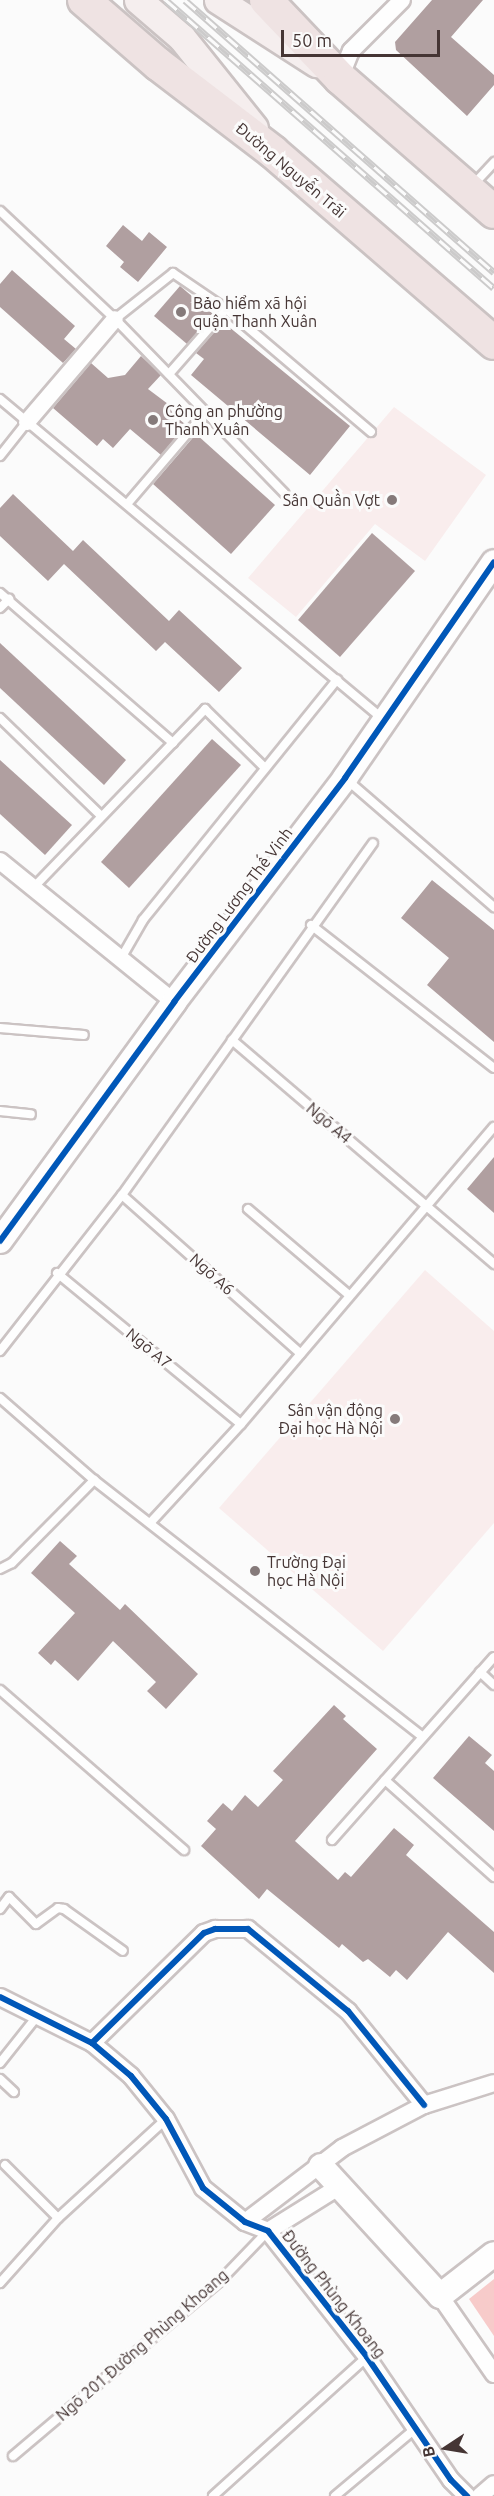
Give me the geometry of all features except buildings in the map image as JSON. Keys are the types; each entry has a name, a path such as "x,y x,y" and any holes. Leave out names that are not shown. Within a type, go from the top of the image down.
{"highway":[{"name":"Đường Nguyễn Trãi","path":"84,0 158,64 273,152 494,344"},
{"path":"266,0 339,78 494,212"}],"main road":[{"path":"138,0 182,38 273,152"},
{"path":"219,0 339,78"}],"street":[{"path":"339,78 351,51 402,0"},
{"path":"27,422 115,319"},
{"name":"Đường Lương Thế Vinh","path":"3,1229 345,778 494,562"},
{"path":"0,861 174,1002"},
{"path":"92,2043 204,1933 215,1929 248,1929 348,2011 424,2105"},
{"name":"Đường Phùng Khoang","path":"0,1997 92,2043 131,2076 166,2120 203,2188 245,2222 268,2231 367,2357 451,2480 467,2496"},
{"path":"245,2222 342,2148 424,2105 494,2083"},
{"path":"321,2166 440,2296 494,2374"},
{"name":"Đường Phùng Khoang","path":"268,2231 340,2186"},
{"path":"440,2296 494,2254"},
{"path":"480,2496 494,2484"}],"lane":[{"path":"469,189 494,162"},
{"path":"0,212 115,319 284,493"},
{"path":"115,319 173,273 226,309 371,432"},
{"path":"169,374 226,309"},
{"path":"0,399 128,503 385,721"},
{"path":"128,503 205,413"},
{"path":"0,456 27,422"},
{"path":"0,593 9,598 173,742"},
{"path":"0,608 9,598"},
{"path":"120,960 143,920 337,680"},
{"path":"34,887 100,815 205,709 265,768"},
{"path":"0,718 100,815"},
{"path":"345,778 494,907"},
{"path":"0,1351 57,1273 122,1195 311,925 373,843"},
{"path":"311,925 494,1068"},
{"path":"0,1028 84,1035"},
{"name":"Ngõ A4","path":"232,1040 494,1264"},
{"path":"0,1111 31,1114"},
{"path":"151,1522 241,1424 494,1127"},
{"name":"Ngõ A6","path":"122,1195 301,1354"},
{"path":"248,1209 349,1295"},
{"name":"Ngõ A7","path":"57,1273 241,1424"},
{"path":"0,1398 94,1480 151,1522 423,1737"},
{"path":"0,1569 12,1563 94,1480"},
{"path":"332,1840 494,1657"},
{"path":"480,1672 494,1684"},
{"path":"0,1690 184,1850"},
{"path":"385,1780 494,1877"},
{"path":"0,1909 9,1897 36,1924 58,1908 64,1909 123,1951"},
{"path":"0,2063 38,2015"},
{"path":"0,2079 15,2092"},
{"path":"0,2283 58,2218 166,2120"},
{"path":"5,2165 58,2218"},
{"name":"Ngõ 201 Đường Phùng Khoang","path":"13,2456 219,2282 268,2231"},
{"path":"213,2496 367,2357"},
{"path":"335,2496 416,2428"}],"shaded area":[{"name":"Sân Quần Vợt","path":"394,407 486,475 425,561 375,524 296,617 248,578"},
{"name":"Sân vận động Đại học Hà Nội","path":"425,1270 494,1331 494,1523 383,1651 219,1508"},
{"path":"494,2279 494,2336 469,2299"}],"railway":[{"path":"166,0 494,288"},
{"path":"185,0 494,272"}],"cycle path":[{"path":"0,1241 174,1002 345,778 494,562"},
{"path":"92,2043 204,1933 215,1929 248,1929 348,2011 424,2105"},
{"path":"0,1997 92,2043 131,2076 166,2119 203,2188 245,2222 268,2231 367,2357 451,2480 467,2496"}],"place":[{"name":"Bảo hiểm xã hội quận Thanh Xuân","path":"181,312"},
{"name":"Công an phường Thanh Xuân","path":"153,420"},
{"name":"Sân Quần Vợt","path":"392,500"},
{"name":"Sân vận động Đại học Hà Nội","path":"395,1419"},
{"name":"Trường Đại học Hà Nội","path":"255,1571"}]}
